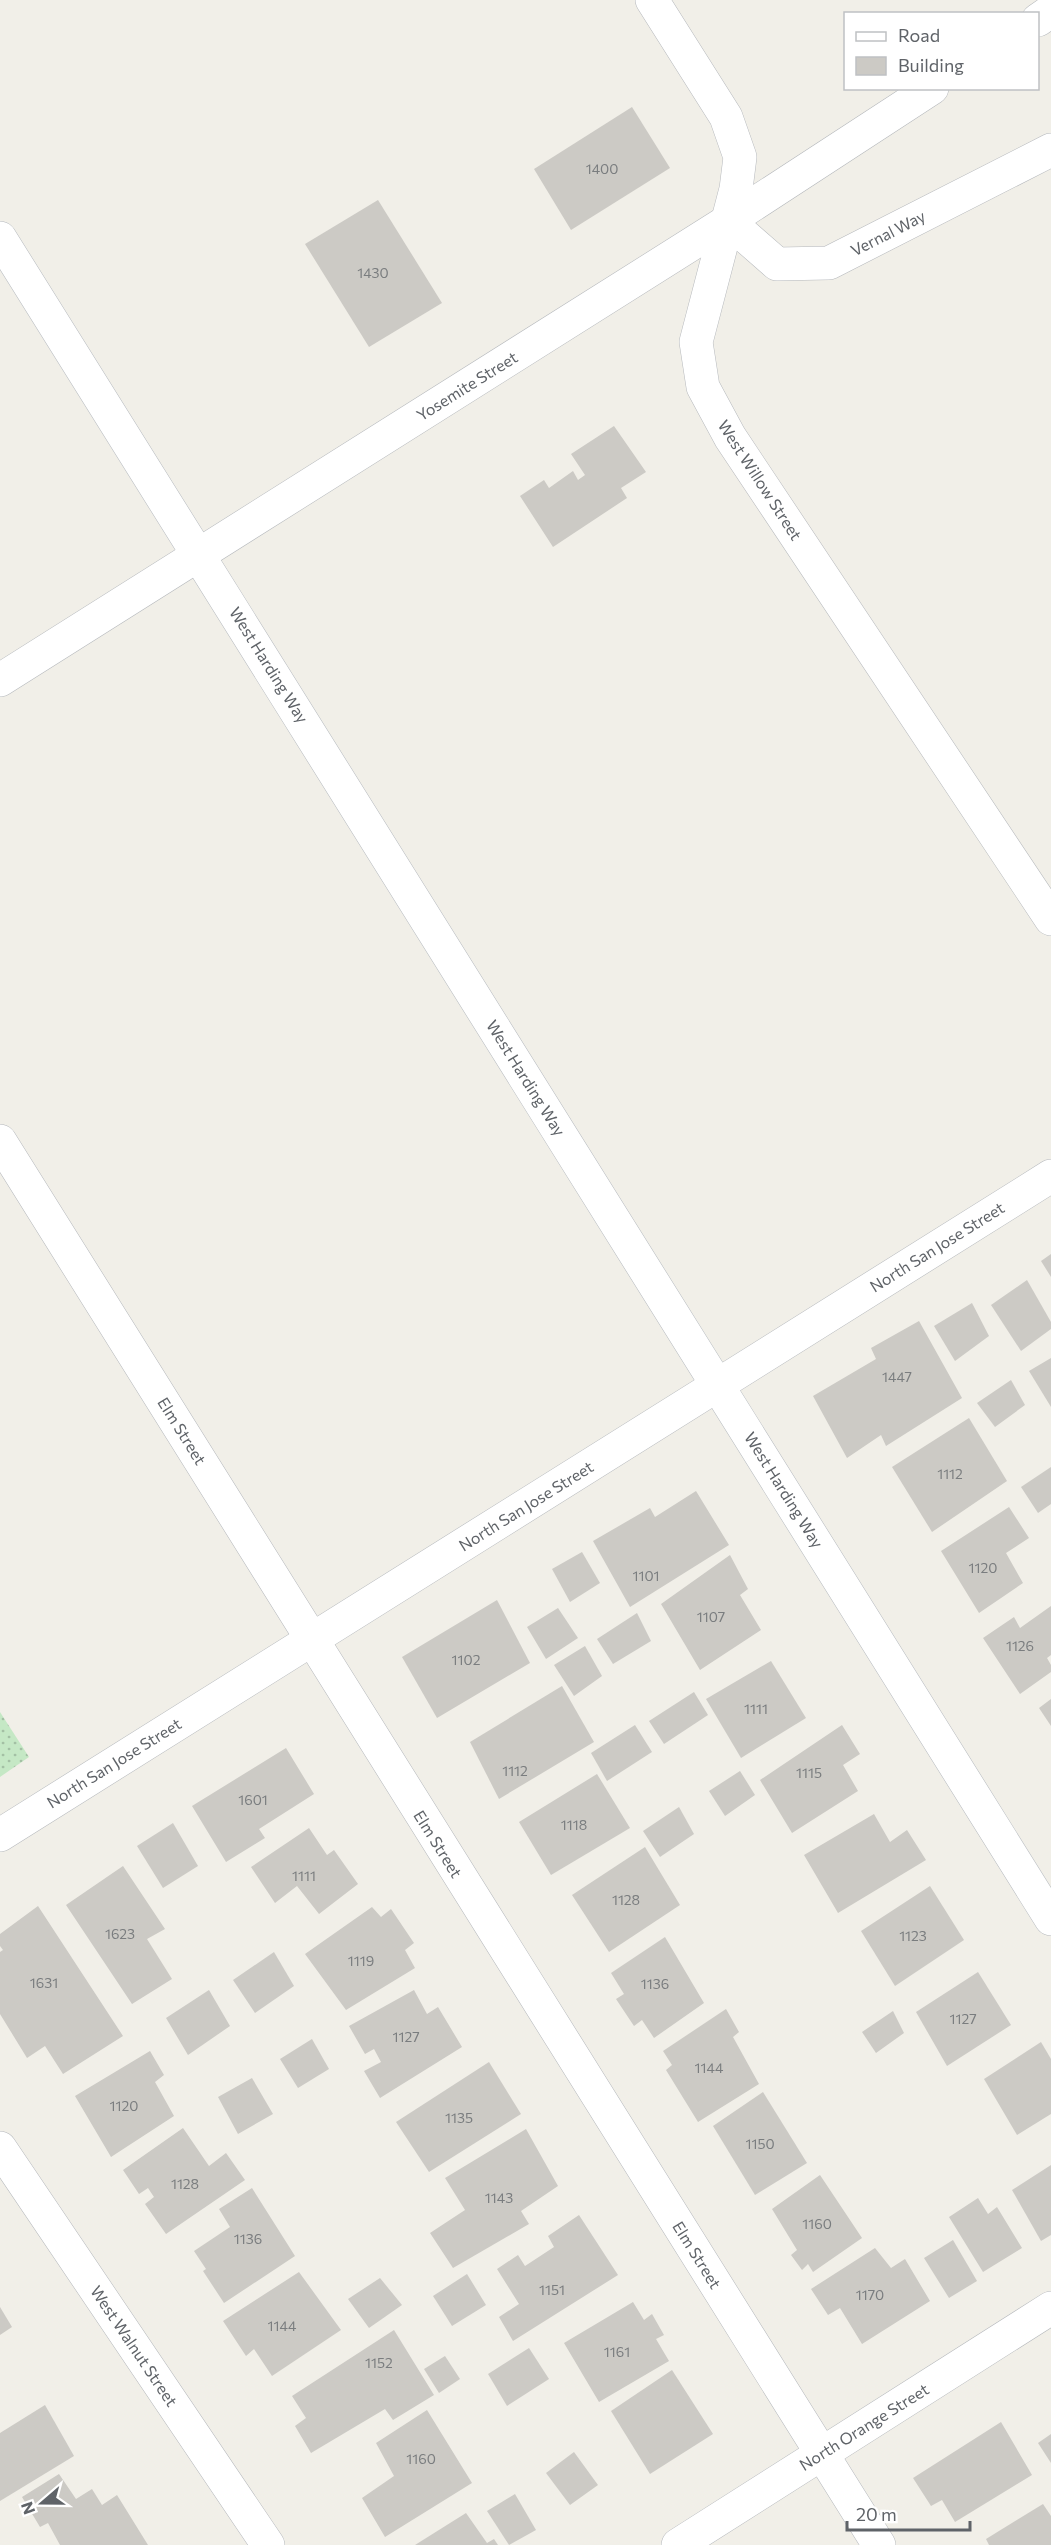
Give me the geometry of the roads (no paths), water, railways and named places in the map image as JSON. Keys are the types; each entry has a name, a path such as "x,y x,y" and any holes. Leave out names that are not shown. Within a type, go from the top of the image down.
{"street":[{"name":"West Willow Street","path":"652,0 726,117 740,157 736,189 696,342 703,387 730,437 1051,919"},
{"name":"Yosemite Street","path":"0,680 728,221 929,90"},
{"name":"Vernal Way","path":"728,221 777,264 829,263 1051,150"},
{"name":"West Harding Way","path":"0,238 1051,1919"},
{"name":"Elm Street","path":"0,1141 314,1639 341,1689 879,2545"},
{"name":"North San Jose Street","path":"0,1835 1051,1176"},
{"name":"West Walnut Street","path":"0,2148 268,2545"},
{"name":"North Orange Street","path":"678,2545 1051,2308"}]}
